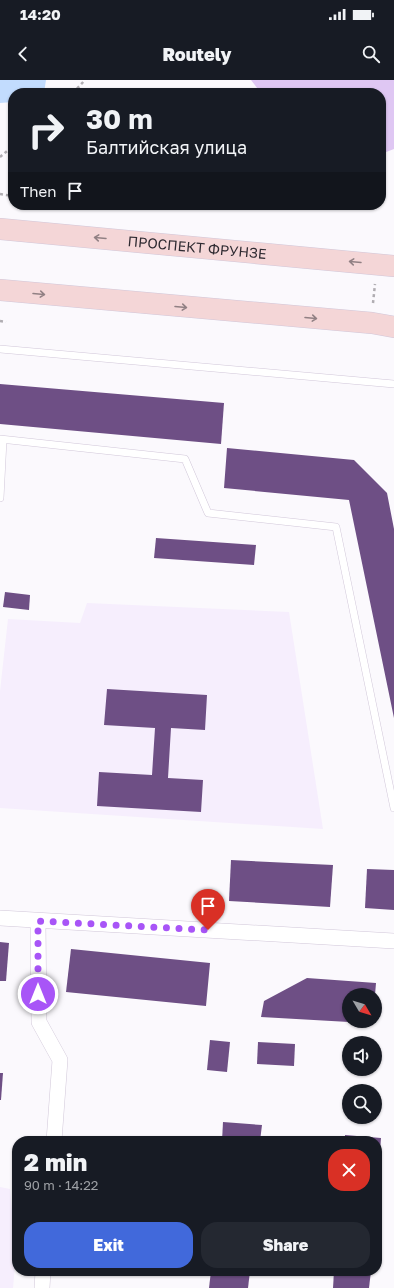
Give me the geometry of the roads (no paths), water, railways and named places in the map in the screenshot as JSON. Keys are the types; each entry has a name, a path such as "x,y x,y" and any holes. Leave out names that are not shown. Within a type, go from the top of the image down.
{"main road":[{"name":"ПРОСПЕКТ ФРУНЗЕ","path":"0,229 386,265"},
{"path":"0,290 372,323 394,327"}],"street":[{"path":"0,918 394,941"},
{"path":"38,921 38,1022 60,1060 54,1136"},
{"path":"42,1288 43,1276"}],"lane":[{"path":"0,349 394,384"},
{"path":"0,498 2,440 185,458 208,513 336,527 394,808"}],"water":[{"path":"0,80 46,80 45,88 8,88 8,102 0,103"}]}
